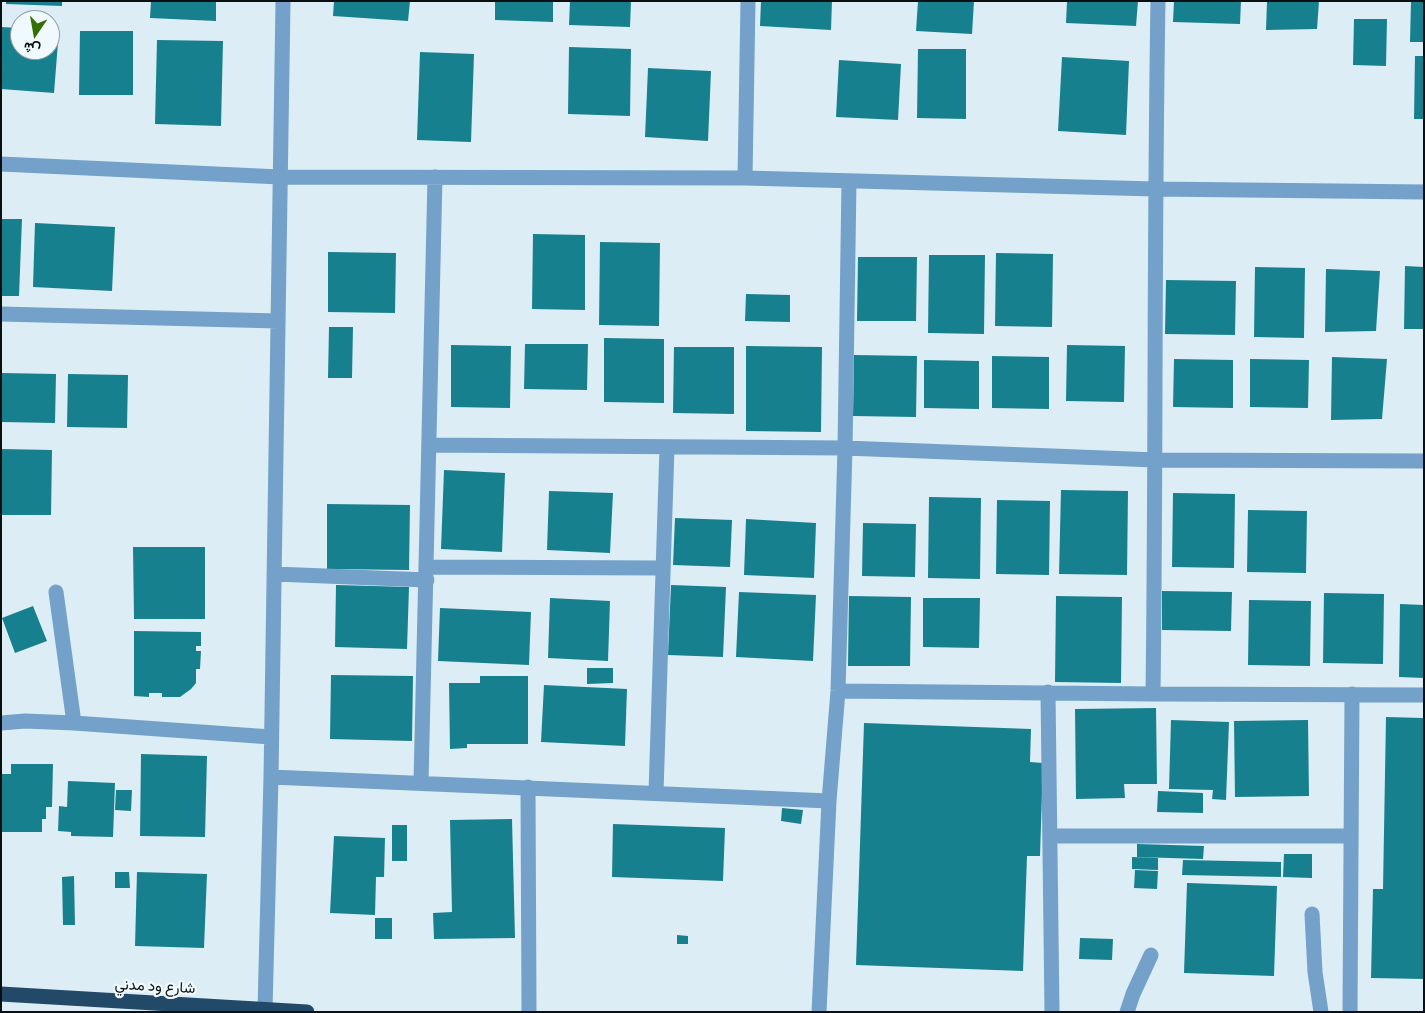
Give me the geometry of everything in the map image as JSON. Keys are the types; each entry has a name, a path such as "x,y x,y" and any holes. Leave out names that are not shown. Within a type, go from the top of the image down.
{"highway":[{"name":"شارع ود مدني","path":"1,994 308,1012"}],"street":[{"path":"265,1009 271,777 283,1"},
{"path":"745,178 748,1"},
{"path":"1153,694 1156,460 1155,189 1158,1"},
{"path":"1,164 280,177 745,178 1155,189 1424,192"},
{"path":"421,782 435,177"},
{"path":"819,1012 829,801 838,691 845,448 849,181"},
{"path":"1,314 278,321"},
{"path":"430,445 845,448 1156,460 1424,461"},
{"path":"656,793 667,447"},
{"path":"274,574 427,574 663,568"},
{"path":"56,592 74,723"},
{"path":"838,691 1424,695"},
{"path":"1048,692 1052,1012"},
{"path":"1350,1012 1352,694"},
{"path":"1,723 25,721 74,723 271,737"},
{"path":"271,777 829,801"},
{"path":"528,788 529,1012"},
{"path":"1050,836 1351,836"},
{"path":"1312,914 1315,972 1321,1012"},
{"path":"1127,1012 1151,955"}],"building":[{"path":"6,1 62,1 62,6 6,4"},
{"path":"151,1 216,1 216,21 150,18"},
{"path":"334,1 410,1 408,21 333,16"},
{"path":"495,1 553,1 553,22 495,20"},
{"path":"570,1 631,1 630,27 569,25"},
{"path":"761,1 832,1 831,30 760,26"},
{"path":"918,1 974,1 972,34 916,31"},
{"path":"1067,1 1138,1 1136,26 1066,23"},
{"path":"1174,1 1241,1 1240,24 1173,22"},
{"path":"1267,1 1319,1 1317,29 1266,30"},
{"path":"1411,1 1424,1 1424,42 1410,42"},
{"path":"1354,19 1387,19 1386,66 1353,65"},
{"path":"1,27 10,27 10,60 57,60 54,93 1,89"},
{"path":"80,31 133,31 133,95 79,95"},
{"path":"157,40 223,41 221,126 155,124"},
{"path":"569,47 631,49 630,116 568,114"},
{"path":"918,49 966,49 966,119 917,118"},
{"path":"420,52 474,54 471,142 417,140"},
{"path":"1415,56 1424,56 1424,119 1414,119"},
{"path":"1062,57 1129,61 1126,135 1058,131"},
{"path":"839,60 901,64 898,120 836,117"},
{"path":"648,68 711,71 708,141 645,137"},
{"path":"1,219 22,219 19,296 1,296"},
{"path":"35,223 115,227 112,291 33,287"},
{"path":"533,234 585,235 585,310 532,309"},
{"path":"600,242 660,243 659,326 599,325"},
{"path":"328,252 396,253 395,313 328,312"},
{"path":"996,253 1053,254 1052,327 995,326"},
{"path":"929,255 985,255 984,334 928,333"},
{"path":"858,257 917,257 916,321 857,321"},
{"path":"1405,266 1424,267 1424,329 1404,329"},
{"path":"1255,267 1305,268 1304,338 1254,337"},
{"path":"1326,269 1380,271 1376,331 1325,332"},
{"path":"1166,280 1236,281 1235,335 1165,334"},
{"path":"746,294 790,295 790,322 745,321"},
{"path":"329,327 353,327 352,378 328,378"},
{"path":"604,338 664,339 664,403 604,402"},
{"path":"525,344 588,344 587,390 524,389"},
{"path":"451,345 511,346 510,408 451,407"},
{"path":"1067,345 1125,346 1124,402 1066,401"},
{"path":"746,346 822,347 821,432 746,431"},
{"path":"674,347 734,347 734,414 673,413"},
{"path":"854,355 917,356 916,417 853,416"},
{"path":"992,356 1049,357 1049,409 992,408"},
{"path":"1332,357 1387,359 1382,419 1331,420"},
{"path":"1174,359 1233,360 1233,408 1173,407"},
{"path":"1250,359 1309,360 1308,408 1250,407"},
{"path":"924,360 979,361 979,409 924,408"},
{"path":"1,373 56,374 55,423 1,422"},
{"path":"68,374 128,375 127,428 67,427"},
{"path":"1,449 52,450 51,515 1,515"},
{"path":"444,470 505,473 502,552 441,549"},
{"path":"1061,490 1128,491 1127,575 1059,574"},
{"path":"549,491 613,493 610,553 547,550"},
{"path":"1173,493 1235,494 1234,568 1172,567"},
{"path":"929,497 981,498 980,579 928,578"},
{"path":"997,500 1050,501 1049,575 996,574"},
{"path":"327,504 410,505 409,570 327,569"},
{"path":"1248,510 1307,511 1306,573 1247,572"},
{"path":"675,518 732,520 730,567 673,565"},
{"path":"746,519 816,523 814,578 744,575"},
{"path":"863,523 916,524 915,577 862,576"},
{"path":"133,547 205,547 205,619 134,619"},
{"path":"336,585 409,587 407,649 335,647"},
{"path":"671,585 726,587 723,657 668,655"},
{"path":"1162,591 1232,592 1231,631 1162,630"},
{"path":"739,592 816,595 813,661 736,657"},
{"path":"1324,593 1384,594 1383,664 1323,663"},
{"path":"849,596 911,597 910,666 848,666"},
{"path":"1056,596 1122,597 1121,683 1055,682"},
{"path":"550,598 610,601 608,661 548,658"},
{"path":"923,598 980,598 979,648 923,647"},
{"path":"1249,600 1311,601 1310,666 1248,665"},
{"path":"1400,604 1424,605 1424,678 1399,677"},
{"path":"33,606 47,641 15,653 2,618"},
{"path":"440,608 531,612 529,665 438,661"},
{"path":"134,631 201,632 201,646 196,646 196,651 201,651 200,669 196,669 196,683 191,689 180,697 162,697 162,693 149,693 149,697 134,696"},
{"path":"587,668 613,668 613,683 587,684"},
{"path":"331,675 413,676 412,741 330,739"},
{"path":"480,676 528,676 528,744 467,744 467,748 450,749 449,683 480,683"},
{"path":"544,685 627,689 625,746 541,742"},
{"path":"1156,708 1157,784 1124,784 1125,798 1076,799 1075,709"},
{"path":"1386,717 1423,718 1424,979 1371,978 1373,889 1383,889"},
{"path":"1171,720 1229,722 1226,800 1212,799 1213,790 1169,789"},
{"path":"1308,720 1309,796 1235,797 1234,721"},
{"path":"864,723 1031,729 1030,762 1043,763 1040,856 1027,856 1023,971 856,965"},
{"path":"141,754 207,756 205,837 140,836"},
{"path":"11,764 53,764 52,807 46,807 46,819 42,819 42,832 1,832 1,774 11,774"},
{"path":"68,781 115,783 113,837 71,836 71,832 58,831 59,806 67,807"},
{"path":"116,790 132,790 131,811 115,810"},
{"path":"1158,791 1203,793 1203,813 1157,812"},
{"path":"782,808 803,810 801,824 781,821"},
{"path":"512,819 515,938 434,939 433,913 452,912 450,820"},
{"path":"613,824 725,828 723,881 612,877"},
{"path":"392,825 407,825 407,861 392,861"},
{"path":"334,836 385,838 384,877 376,877 375,915 330,913"},
{"path":"1137,844 1204,846 1203,859 1137,857"},
{"path":"1284,854 1312,854 1312,878 1283,877"},
{"path":"1132,857 1158,858 1158,870 1132,869"},
{"path":"1183,860 1281,862 1281,877 1182,875"},
{"path":"1135,870 1158,871 1157,889 1134,888"},
{"path":"115,872 129,872 130,888 115,888"},
{"path":"137,872 207,874 204,948 135,946"},
{"path":"74,876 75,925 63,925 62,877"},
{"path":"1187,883 1277,886 1274,976 1184,973"},
{"path":"375,918 392,918 392,939 375,939"},
{"path":"677,935 688,936 688,944 677,944"},
{"path":"1080,938 1113,939 1112,960 1079,959"}]}
